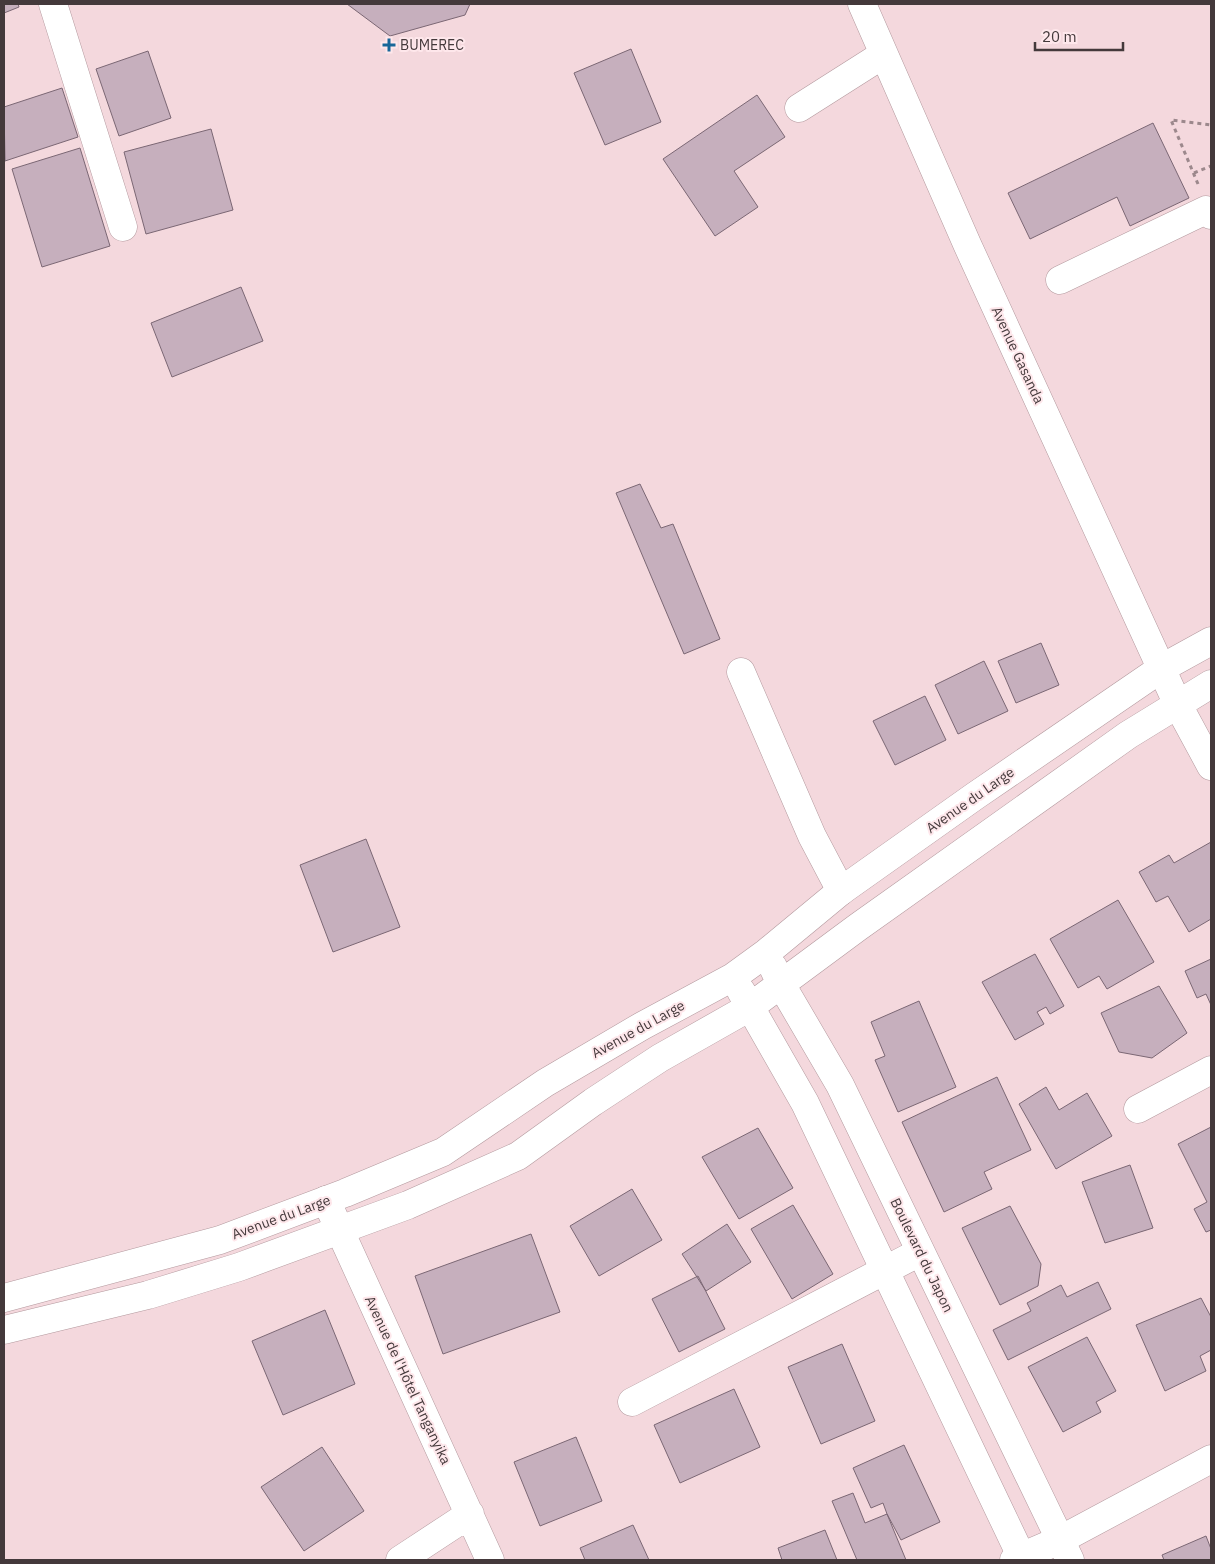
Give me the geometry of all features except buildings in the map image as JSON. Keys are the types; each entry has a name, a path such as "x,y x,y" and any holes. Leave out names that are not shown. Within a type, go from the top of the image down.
{"main road":[{"path":"53,4 123,227"},
{"name":"Avenue Gasanda","path":"862,4 967,244 1178,705 1211,766"},
{"path":"799,108 884,54"},
{"path":"1060,280 1209,212"},
{"name":"Avenue du Large","path":"4,1298 220,1240 326,1200 443,1152 545,1083 642,1026 733,977 766,953 841,891 976,796 1162,668 1211,641"},
{"path":"742,672 812,836 841,891"},
{"path":"4,1330 148,1295 239,1266 408,1205 518,1156 593,1102 660,1058 750,1007 1128,736 1211,684"},
{"name":"Boulevard du Japon","path":"766,953 781,984 840,1085 1065,1550"},
{"path":"733,977 806,1103 1019,1559 1065,1550 1211,1459"},
{"path":"1138,1109 1211,1070"},
{"name":"Avenue de l'Hôtel Tanganyika","path":"326,1200 490,1560"},
{"path":"632,1402 920,1252"},
{"path":"400,1560 470,1514"}],"path":[{"path":"1209,212 1171,120 1211,125"},
{"path":"1194,173 1211,166"}],"place":[{"name":"BUMEREC","path":"389,45"}]}
